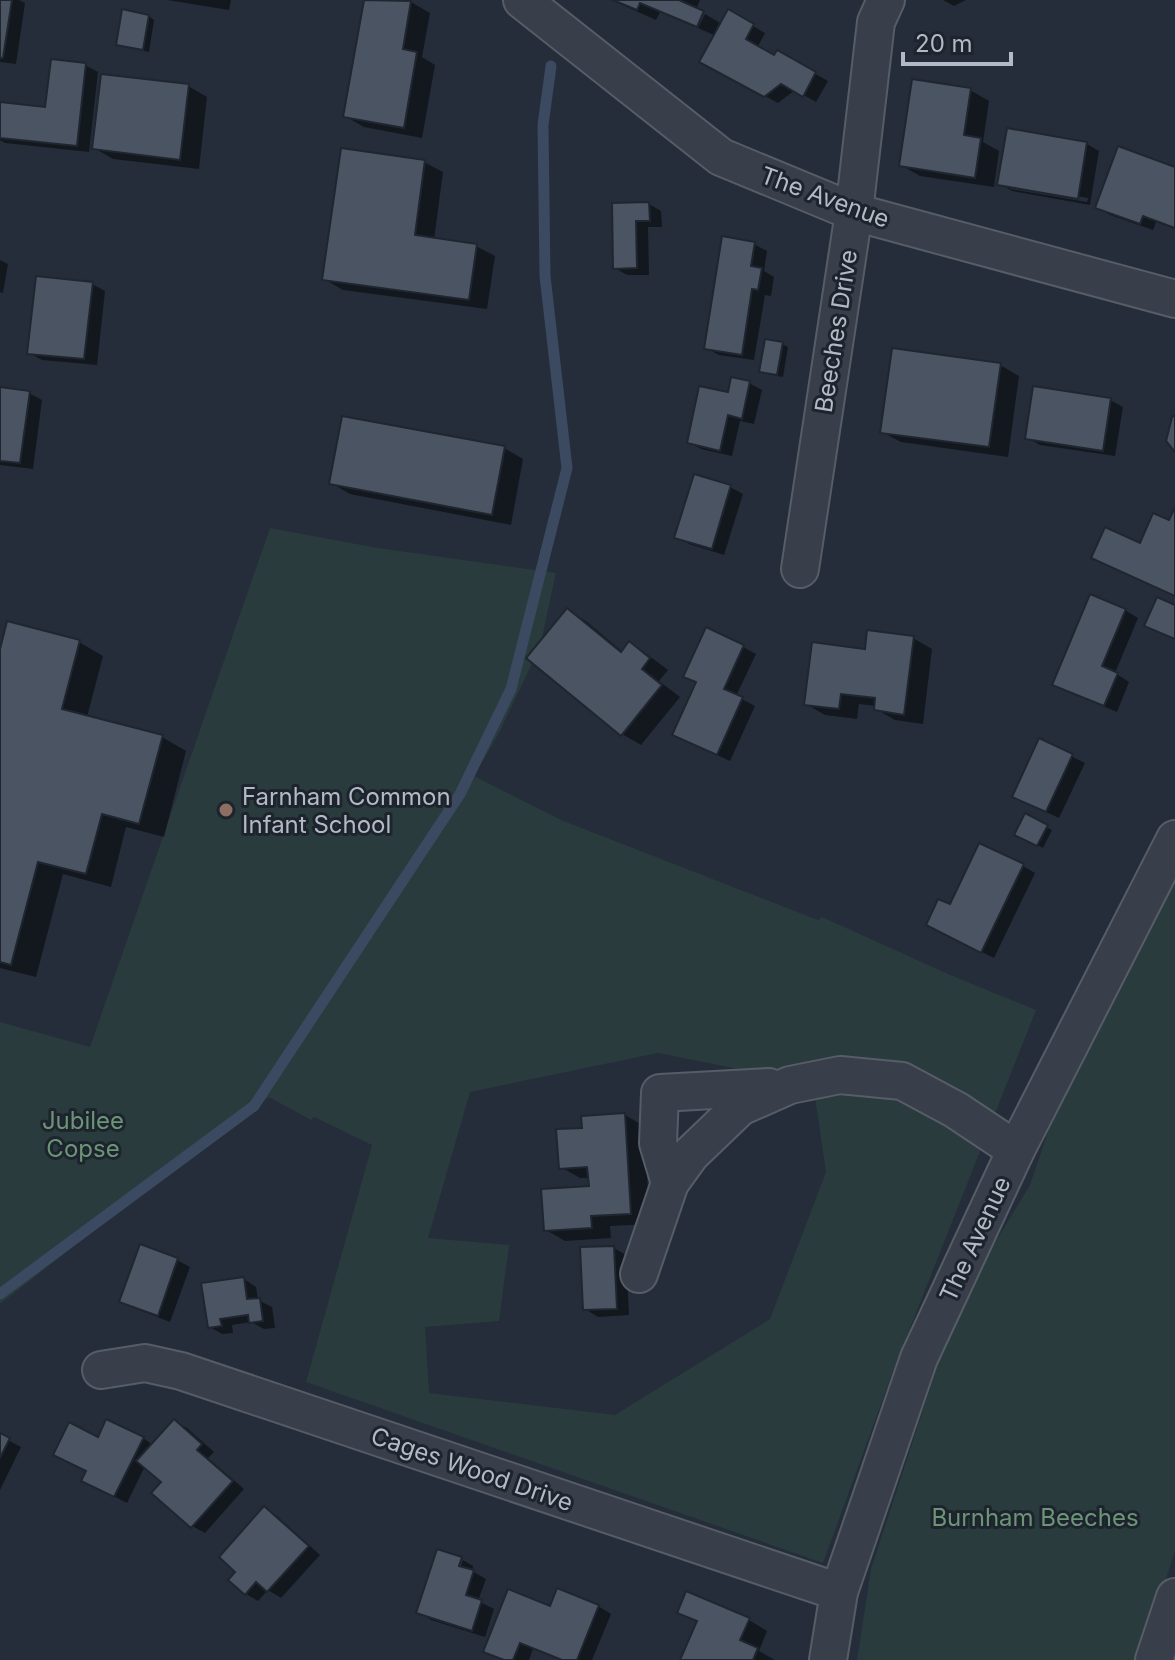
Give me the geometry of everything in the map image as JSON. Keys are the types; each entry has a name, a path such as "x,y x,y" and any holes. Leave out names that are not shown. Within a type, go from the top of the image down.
{"street":[{"name":"The Avenue","path":"522,0 721,157 854,212 1175,299"},
{"name":"Beeches Drive","path":"800,569 854,212 876,22 886,0"},
{"name":"The Avenue","path":"828,1660 839,1592 919,1358 1016,1150 1175,839"},
{"path":"670,1183 658,1143 660,1093 790,1085 840,1075 902,1081 956,1110 1016,1150"},
{"path":"639,1274 670,1183 691,1154 740,1107 790,1085"},
{"name":"Cages Wood Drive","path":"101,1370 145,1363 181,1371 839,1592"},
{"path":"1154,1660 1175,1597"}],"green space":[{"name":"Jubilee Copse","path":"270,528 378,548 556,573 540,647 499,733 474,776 561,820 818,920 822,917 1036,1010 895,1366 823,1563 306,1382 372,1145 314,1117 311,1120 269,1097 0,1304 0,1022 90,1047","holes":["658,1053 813,1084 826,1172 770,1319 615,1415 429,1393 425,1327 499,1321 509,1245 428,1238 470,1092"]},
{"name":"Burnham Beeches","path":"1175,863 1175,1551 1140,1660 857,1660 871,1569 958,1303 1030,1185 1084,1024"}],"building":[{"path":"0,0 12,0 3,58 0,58"},
{"path":"364,0 411,1 403,49 417,52 404,128 343,117"},
{"path":"613,0 679,0 704,11 697,27 640,3 637,10"},
{"path":"122,9 149,15 143,50 116,45"},
{"path":"728,9 754,24 746,39 774,55 777,50 816,72 803,97 781,84 764,97 699,62"},
{"path":"51,59 86,63 77,146 0,138 0,102 45,107"},
{"path":"101,74 189,84 180,160 92,149"},
{"path":"912,79 971,88 964,135 981,138 975,178 899,166"},
{"path":"1007,128 1087,142 1078,199 997,185"},
{"path":"1118,146 1175,167 1175,228 1143,216 1140,224 1095,208"},
{"path":"341,148 425,160 415,235 477,244 469,300 322,280"},
{"path":"649,202 650,221 636,221 637,268 613,269 612,203"},
{"path":"722,236 755,242 751,266 762,268 758,290 752,289 742,355 704,349"},
{"path":"36,276 93,282 84,359 27,354"},
{"path":"765,339 783,342 777,375 759,372"},
{"path":"892,348 1001,363 989,447 880,433"},
{"path":"731,377 750,381 742,419 728,415 720,451 687,443 699,386 728,392"},
{"path":"1033,386 1111,398 1103,451 1025,439"},
{"path":"0,387 30,391 20,463 0,461"},
{"path":"1175,415 1175,452 1166,441"},
{"path":"342,416 505,446 492,515 329,484"},
{"path":"694,474 731,485 712,549 674,538"},
{"path":"1175,507 1175,596 1091,558 1105,527 1140,543 1153,513 1169,520"},
{"path":"1090,594 1126,609 1102,666 1118,673 1104,706 1052,685"},
{"path":"1157,597 1175,605 1175,639 1144,626"},
{"path":"567,608 621,652 629,641 650,658 642,669 662,685 621,736 526,658"},
{"path":"7,621 80,640 62,709 163,735 139,824 102,814 86,874 38,862 11,965 0,962 0,649"},
{"path":"706,627 744,645 724,689 743,697 717,755 672,735 696,682 683,677"},
{"path":"867,630 914,636 904,715 874,710 875,698 841,694 839,709 804,705 812,642 865,649"},
{"path":"1039,738 1073,754 1046,812 1012,797"},
{"path":"1025,813 1048,825 1037,846 1014,835"},
{"path":"979,843 1024,864 981,953 926,925 938,899 950,904"},
{"path":"625,1113 631,1214 591,1216 592,1228 544,1231 541,1189 589,1186 587,1167 559,1169 556,1129 582,1128 581,1116"},
{"path":"140,1244 178,1258 158,1316 119,1302"},
{"path":"614,1246 617,1309 583,1310 580,1247"},
{"path":"244,1277 247,1299 260,1298 263,1321 249,1323 248,1315 220,1319 222,1326 208,1328 201,1283"},
{"path":"106,1419 144,1437 114,1497 81,1481 86,1471 53,1455 69,1422 98,1437"},
{"path":"174,1419 202,1444 197,1450 233,1481 191,1528 151,1493 161,1482 136,1461"},
{"path":"0,1433 10,1438 0,1458"},
{"path":"264,1506 309,1546 267,1592 256,1582 245,1595 228,1580 235,1572 219,1557"},
{"path":"437,1549 462,1557 459,1566 474,1570 466,1595 482,1600 472,1631 416,1613"},
{"path":"557,1588 599,1605 577,1660 562,1660 520,1643 513,1660 483,1652 508,1589 550,1606"},
{"path":"686,1591 750,1618 740,1640 758,1648 753,1660 680,1660 697,1621 677,1613"}],"waterway":[{"path":"0,1294 254,1106 460,794 511,689 567,468 545,276 543,125 551,66"}],"place":[{"name":"Farnham Common Infant School","path":"226,810"}]}
